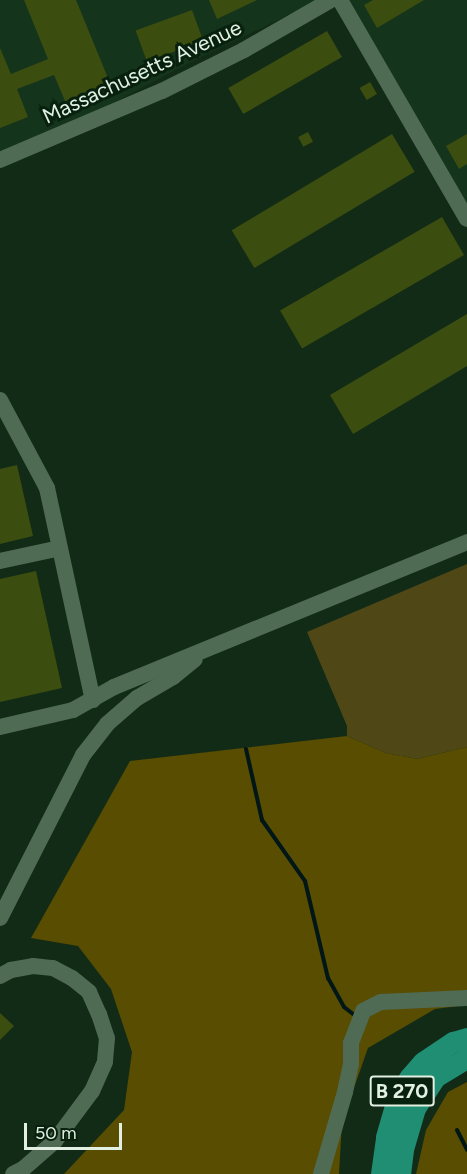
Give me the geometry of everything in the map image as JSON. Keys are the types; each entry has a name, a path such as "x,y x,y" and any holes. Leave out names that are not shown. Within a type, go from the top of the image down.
{"main road":[{"name":"B 270","path":"381,1174 386,1137 397,1099 409,1078 423,1062 453,1042 467,1038"},
{"name":"B 270","path":"400,1174 403,1149 415,1108 435,1077 467,1058"}],"street":[{"name":"Massachusetts Avenue","path":"0,160 162,91 244,50 331,0"},
{"path":"340,0 467,219"},
{"path":"0,400 47,488 93,700"},
{"path":"0,727 74,710 114,687 467,542"},
{"path":"0,561 60,548"},
{"path":"0,918 83,755 107,724 137,698 173,677 209,647"},
{"path":"0,976 11,970 33,966 53,968 72,978 88,992 99,1014 106,1038 105,1062 92,1090 55,1141 13,1174"},
{"path":"321,1174 345,1092 351,1064 351,1043 363,1011 381,1002 467,998"}],"shaded area":[{"path":"0,0 319,0 191,62 82,119 0,152"},
{"path":"344,0 467,0 467,218"},
{"path":"467,564 467,747 417,759 386,753 347,736 347,726 307,632"},
{"path":"347,736 386,753 417,759 467,747 467,1005 435,1009 368,1048 342,1122 339,1174 64,1174 124,1110 132,1052 111,989 78,946 31,938 130,761"},
{"path":"467,1082 467,1174 416,1174 426,1130 448,1092"}],"building":[{"path":"24,0 76,0 110,83 65,101 54,75 17,89 28,117 0,128 0,48 11,74 48,59"},
{"path":"209,0 257,0 217,19"},
{"path":"373,0 424,0 377,28 364,5"},
{"path":"192,10 203,41 147,62 136,31"},
{"path":"327,31 342,57 243,114 228,88"},
{"path":"370,82 377,94 367,100 360,88"},
{"path":"308,132 313,142 303,147 298,137"},
{"path":"392,134 415,172 254,268 232,230"},
{"path":"467,134 467,164 459,169 446,146"},
{"path":"442,217 464,255 302,349 280,310"},
{"path":"467,314 467,366 353,434 330,395"},
{"path":"17,465 33,536 0,544 0,469"},
{"path":"36,571 62,688 0,702 0,579"},
{"path":"0,1013 14,1026 0,1040"}],"waterway":[{"path":"246,749 262,820 305,881 328,978 344,1007 353,1014"},
{"path":"457,1130 467,1150"}]}
